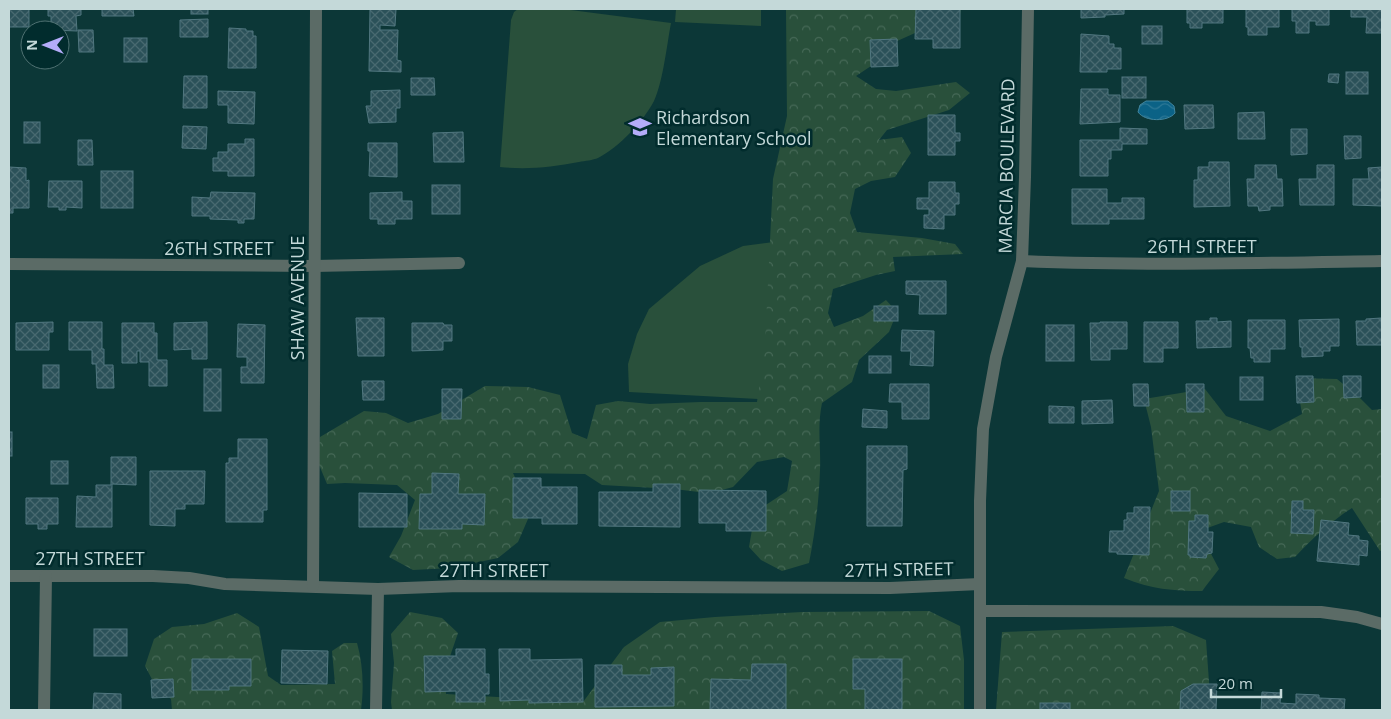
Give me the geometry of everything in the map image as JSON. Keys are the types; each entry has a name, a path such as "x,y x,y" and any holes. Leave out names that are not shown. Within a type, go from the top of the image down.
{"street":[{"name":"SHAW AVENUE","path":"313,586 316,9"},
{"name":"MARCIA BOULEVARD","path":"980,710 980,500 983,429 996,357 1022,261 1028,9"},
{"name":"26TH STREET","path":"1022,261 1083,264 1382,262"},
{"name":"26TH STREET","path":"9,264 314,266 459,264"},
{"name":"27TH STREET","path":"9,576 153,576 189,578 225,584 378,588 459,586 890,588 980,584"},
{"path":"44,710 46,576"},
{"path":"376,710 378,588"},
{"path":"981,611 1321,612 1357,617 1382,624"}],"green space":[{"path":"518,9 563,9 671,23 662,74 654,101 644,117 630,133 598,158 540,168 500,167 511,20 514,12"},
{"path":"676,9 761,9 761,26 675,22"},
{"path":"786,9 961,9 959,21 934,31 915,33 886,46 871,66 856,76 876,89 896,91 956,82 970,93 949,110 887,130 879,140 902,137 911,153 895,177 871,181 855,189 850,213 857,232 922,238 955,244 963,254 893,257 895,271 833,289 828,313 834,327 863,316 886,300 897,312 889,332 859,360 852,382 822,403 819,493 809,563 782,571 761,560 749,547 755,512 787,491 792,461 784,457 757,462 733,487 718,491 699,492 602,485 585,474 513,473 531,512 518,542 498,558 451,568 413,570 389,557 401,536 415,500 397,485 327,484 317,460 320,437 364,411 386,413 408,423 438,414 485,386 528,387 560,395 572,433 587,439 596,405 618,401 650,404 757,402 765,344 773,179 787,116"},
{"path":"774,242 772,381 758,399 629,392 628,364 637,334 649,309 700,266 743,246"},
{"path":"1296,378 1337,379 1372,410 1382,409 1382,550 1380,551 1352,508 1308,543 1295,557 1277,559 1259,547 1251,527 1224,522 1199,531 1219,569 1202,591 1162,589 1124,578 1159,491 1151,427 1144,399 1205,389 1226,416 1270,431 1302,414"},
{"path":"929,611 960,626 964,660 964,710 392,710 394,663 391,634 410,612 442,618 458,633 445,671 446,694 583,702 624,647 660,622 802,612"},
{"path":"237,613 259,627 268,676 281,685 335,684 332,651 344,643 357,643 361,659 361,710 172,710 171,699 155,685 145,666 154,639 172,627 204,624"},
{"path":"1173,626 1206,640 1211,710 996,710 1002,632"}],"water":[{"path":"1146,101 1168,101 1174,106 1175,113 1162,119 1146,118 1138,112 1140,105"}],"building":[{"path":"9,9 29,9 29,20 20,20 20,27 9,27"},
{"path":"48,9 81,9 81,15 76,16 77,31 70,31 70,20 51,20 51,16 48,16"},
{"path":"102,9 133,9 134,16 102,16"},
{"path":"191,9 208,9 208,14 191,14"},
{"path":"370,9 396,9 395,26 380,25 380,30 398,30 397,60 401,61 401,72 369,71"},
{"path":"916,9 960,9 960,48 933,48 933,39 915,39"},
{"path":"1081,9 1124,9 1124,14 1081,18"},
{"path":"1187,9 1223,9 1223,23 1202,23 1202,28 1190,28 1190,23 1187,23"},
{"path":"1246,9 1279,9 1279,27 1267,27 1267,35 1248,35"},
{"path":"1292,9 1329,9 1329,25 1316,25 1316,21 1309,21 1309,33 1296,33 1296,21 1292,21"},
{"path":"1351,9 1382,9 1382,33 1366,33 1367,17 1351,17"},
{"path":"208,19 208,37 180,37 180,20"},
{"path":"1142,26 1162,26 1162,44 1142,44"},
{"path":"229,28 253,31 253,36 256,36 256,68 228,68"},
{"path":"78,30 93,30 94,52 79,52"},
{"path":"1081,34 1109,36 1109,44 1114,44 1114,48 1121,48 1121,69 1107,69 1107,72 1080,72"},
{"path":"124,38 147,38 147,62 124,62"},
{"path":"897,39 898,66 871,67 870,40"},
{"path":"1346,72 1368,72 1368,94 1346,94"},
{"path":"1329,74 1339,74 1338,83 1328,82"},
{"path":"184,76 207,76 207,108 183,108"},
{"path":"1122,77 1146,77 1146,98 1122,98"},
{"path":"411,78 434,78 435,95 411,95"},
{"path":"1081,89 1108,89 1108,95 1120,95 1120,122 1080,124"},
{"path":"400,90 400,108 396,108 396,122 369,123 366,106 371,106 371,91"},
{"path":"218,91 255,92 254,124 228,123 228,105 218,105"},
{"path":"1184,105 1213,105 1214,128 1185,129"},
{"path":"1264,112 1265,139 1238,139 1238,113"},
{"path":"928,115 955,115 955,133 960,133 960,141 955,141 955,155 928,155"},
{"path":"24,122 40,122 40,143 24,143"},
{"path":"183,126 207,127 206,149 182,148"},
{"path":"1120,128 1147,129 1147,144 1122,144 1122,150 1111,150 1111,159 1108,159 1108,176 1080,176 1080,140 1120,140"},
{"path":"1291,129 1307,129 1307,154 1291,155"},
{"path":"463,132 464,162 434,162 433,133"},
{"path":"1344,136 1361,136 1361,158 1345,159"},
{"path":"245,139 254,139 254,176 228,176 228,171 213,171 213,158 218,158 218,152 228,152 228,144 245,144"},
{"path":"78,140 92,140 93,165 78,165"},
{"path":"368,143 397,143 397,177 369,176 370,151 368,151"},
{"path":"1209,162 1229,162 1230,206 1194,207 1194,180 1198,180 1198,167 1209,167"},
{"path":"1255,165 1276,165 1277,179 1282,179 1283,206 1270,206 1270,210 1259,211 1258,206 1248,206 1247,179 1255,179"},
{"path":"1317,165 1334,165 1334,205 1300,205 1299,179 1317,179"},
{"path":"9,167 26,168 26,181 29,180 29,208 13,208 13,213 9,213"},
{"path":"1382,167 1382,206 1353,205 1353,179 1369,179 1368,168"},
{"path":"101,171 133,171 133,208 101,208"},
{"path":"49,181 82,181 82,208 66,207 66,210 59,210 59,207 48,207"},
{"path":"929,182 955,182 955,193 959,193 959,204 955,204 955,215 944,215 944,229 924,228 924,215 929,215 929,209 917,209 917,198 929,198"},
{"path":"432,185 460,185 460,214 432,214"},
{"path":"1072,189 1107,189 1107,203 1122,203 1122,198 1144,198 1144,219 1109,219 1109,224 1072,224"},
{"path":"211,192 255,193 254,219 244,219 244,223 238,223 238,220 210,219 210,216 192,216 192,197 210,198"},
{"path":"402,192 402,201 412,201 412,219 395,219 395,224 378,224 378,219 370,219 370,193"},
{"path":"906,281 946,281 946,314 919,314 920,295 906,294"},
{"path":"874,306 898,306 898,321 874,321"},
{"path":"356,318 384,318 384,356 358,356"},
{"path":"1210,318 1217,318 1217,322 1231,321 1231,347 1197,348 1196,321 1210,321"},
{"path":"1381,318 1382,345 1357,345 1356,321"},
{"path":"1339,319 1339,346 1330,346 1330,351 1323,351 1323,356 1302,357 1299,320"},
{"path":"1248,320 1285,320 1285,349 1270,349 1270,362 1254,362 1254,358 1251,358 1250,348 1248,348"},
{"path":"53,322 53,332 49,332 49,350 16,350 16,323"},
{"path":"69,322 102,322 104,365 113,365 114,388 97,388 96,364 92,364 92,350 69,350"},
{"path":"207,322 207,359 192,359 192,349 174,350 174,323"},
{"path":"1127,322 1127,349 1110,349 1110,360 1091,360 1090,323"},
{"path":"1144,322 1178,322 1178,348 1163,348 1163,362 1144,362"},
{"path":"122,323 154,323 154,333 157,333 157,360 167,360 167,386 149,386 149,362 140,362 140,351 137,351 137,363 122,363"},
{"path":"412,323 443,323 444,325 452,325 452,341 443,341 443,350 412,351"},
{"path":"238,324 265,325 264,383 241,383 241,367 247,367 247,357 237,357"},
{"path":"1046,325 1074,325 1074,361 1046,361"},
{"path":"902,330 934,331 933,366 910,365 911,351 901,351"},
{"path":"869,356 891,356 891,373 869,373"},
{"path":"43,365 59,365 59,388 43,388"},
{"path":"204,369 221,369 221,411 204,411"},
{"path":"1296,376 1313,376 1314,402 1297,403"},
{"path":"1343,376 1361,376 1361,397 1344,398"},
{"path":"1240,377 1263,377 1263,400 1240,400"},
{"path":"362,381 384,381 384,400 363,400"},
{"path":"890,384 929,384 929,419 902,419 902,402 889,402"},
{"path":"1133,384 1148,384 1149,406 1134,406"},
{"path":"1186,384 1204,384 1204,412 1187,412"},
{"path":"442,389 462,389 461,419 442,419"},
{"path":"1112,400 1113,423 1082,424 1082,401"},
{"path":"1049,406 1074,407 1074,423 1049,423"},
{"path":"863,409 887,411 887,428 862,427"},
{"path":"9,432 12,432 12,456 9,456"},
{"path":"238,439 267,439 267,510 263,510 263,522 226,522 226,463 229,463 229,458 238,458"},
{"path":"867,446 907,446 907,469 903,470 902,526 867,526"},
{"path":"111,457 136,457 136,485 112,484 112,527 76,527 77,496 96,497 96,485 111,485"},
{"path":"51,461 68,461 68,484 51,484"},
{"path":"150,471 205,471 204,504 185,504 185,509 175,509 175,526 150,525"},
{"path":"432,473 459,474 458,494 485,494 484,525 462,524 462,529 419,529 420,494 432,494"},
{"path":"513,478 541,478 541,487 577,487 577,524 542,524 542,518 513,518"},
{"path":"653,484 680,484 680,527 599,526 599,492 653,492"},
{"path":"699,490 766,491 766,531 726,531 726,523 699,523"},
{"path":"1171,491 1190,491 1190,511 1171,511"},
{"path":"359,493 407,494 407,527 359,527"},
{"path":"26,498 58,498 58,524 47,524 47,529 38,529 38,524 26,524"},
{"path":"1292,501 1303,501 1303,510 1314,510 1313,534 1291,533"},
{"path":"1134,507 1150,507 1149,555 1109,552 1110,531 1124,531 1124,520 1127,520 1127,513 1134,513"},
{"path":"1195,515 1208,515 1208,532 1213,532 1212,553 1207,554 1206,558 1190,557 1188,555 1189,521 1195,521"},
{"path":"1321,520 1349,523 1348,535 1359,536 1359,540 1368,541 1367,556 1359,555 1359,565 1317,561"},
{"path":"94,629 127,629 127,656 94,656"},
{"path":"456,649 485,649 485,674 489,674 489,694 485,694 485,702 456,702 456,691 425,692 424,656 456,656"},
{"path":"499,649 530,649 530,660 582,659 583,702 529,703 529,700 500,701"},
{"path":"282,650 328,651 327,684 281,683"},
{"path":"192,659 251,659 251,686 229,686 229,690 192,690"},
{"path":"853,659 902,659 902,710 865,710 865,689 853,689"},
{"path":"752,664 786,664 786,710 710,710 711,679 751,680"},
{"path":"595,665 622,665 622,675 651,675 651,668 674,667 674,706 595,707"},
{"path":"173,679 174,697 152,698 151,680"},
{"path":"1193,684 1217,684 1216,710 1180,709 1181,691"},
{"path":"1262,692 1281,693 1280,703 1296,704 1296,694 1319,695 1319,698 1345,699 1344,710 1261,710"},
{"path":"94,693 121,694 121,710 93,710"},
{"path":"1040,703 1070,703 1070,710 1040,710"}],"place":[{"name":"Richardson Elementary School","path":"640,127"}]}
